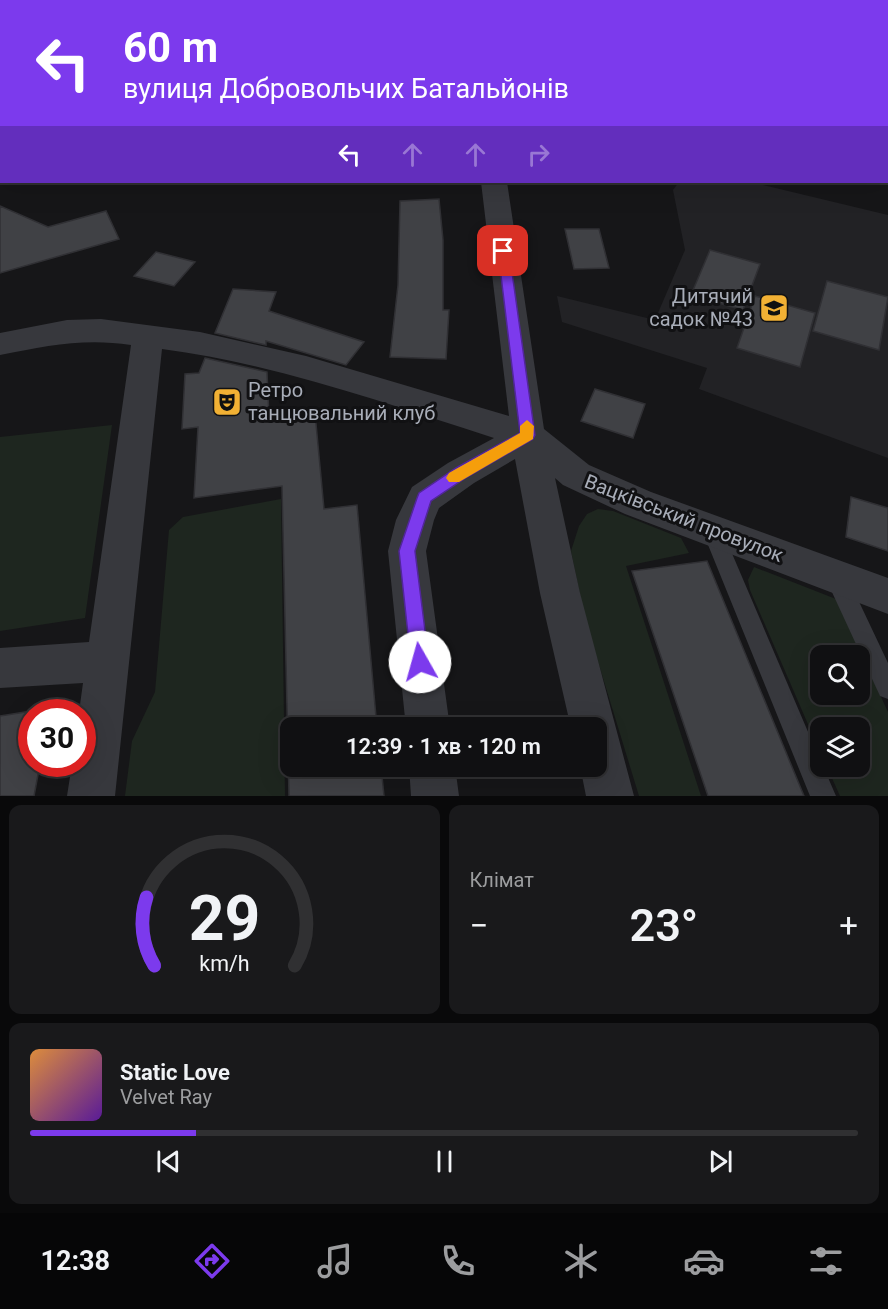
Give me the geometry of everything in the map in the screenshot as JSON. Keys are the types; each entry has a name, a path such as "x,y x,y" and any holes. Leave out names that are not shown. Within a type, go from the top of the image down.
{"street":[{"path":"494,183 528,435 560,593 590,717"},
{"name":"Вацківський провулок","path":"0,344 67,331 101,330 148,335 234,350 306,367 528,435 576,475 638,503 888,596"},
{"path":"91,796 148,335"},
{"path":"427,717 407,551 416,520 425,498 461,472 528,435"},
{"path":"0,668 109,661"},
{"path":"433,777 435,796"},
{"path":"605,777 610,796"}],"lane":[{"path":"712,530 823,796"},
{"path":"836,577 888,688"}],"shaded area":[{"name":"Дитячий садок №43","path":"678,183 755,183 888,215 888,458 699,389 707,368 562,322 557,296 655,320 685,250 673,190"},
{"path":"112,425 85,618 0,631 0,437"},
{"path":"281,499 284,717 280,717 280,777 285,777 285,796 125,796 132,741 155,692 169,530 183,517"},
{"path":"598,509 613,511 681,538 689,553 626,566 701,796 639,796 585,619 571,551 579,526 587,514"},
{"path":"754,567 836,599 857,645 810,645 810,705 870,705 870,673 888,712 888,796 840,796 831,777 870,777 870,717 810,717 810,729 750,590 748,580"}],"building":[{"path":"439,199 443,240 443,310 449,310 446,359 390,357 398,285 400,201"},
{"path":"0,206 48,227 106,211 119,239 0,273"},
{"path":"565,229 599,229 609,268 574,269"},
{"path":"710,250 760,264 743,310 691,295"},
{"path":"156,252 195,262 174,286 134,276"},
{"path":"827,281 888,297 879,350 813,331"},
{"path":"233,289 276,292 269,311 364,342 346,365 266,341 266,345 215,333"},
{"path":"755,296 815,313 800,367 737,348"},
{"path":"205,358 267,372 269,418 315,413 324,509 357,505 376,717 287,717 282,486 194,498 198,427 182,429 185,374 199,373"},
{"path":"595,389 645,404 633,438 581,421"},
{"path":"851,497 888,508 888,551 846,537"},
{"path":"707,561 804,796 708,796 632,571"},
{"path":"18,713 18,777 38,777 34,796 0,796 0,716"},
{"path":"289,777 382,777 384,796 289,796"}],"slow traffic":[{"path":"454,478 528,435 527,426"}],"place":[{"name":"Дитячий садок №43","path":"774,308"},
{"name":"Ретро танцювальний клуб","path":"227,402"}],"route":[{"path":"420,662 407,551 425,498 461,472 528,435 503,251"}]}
